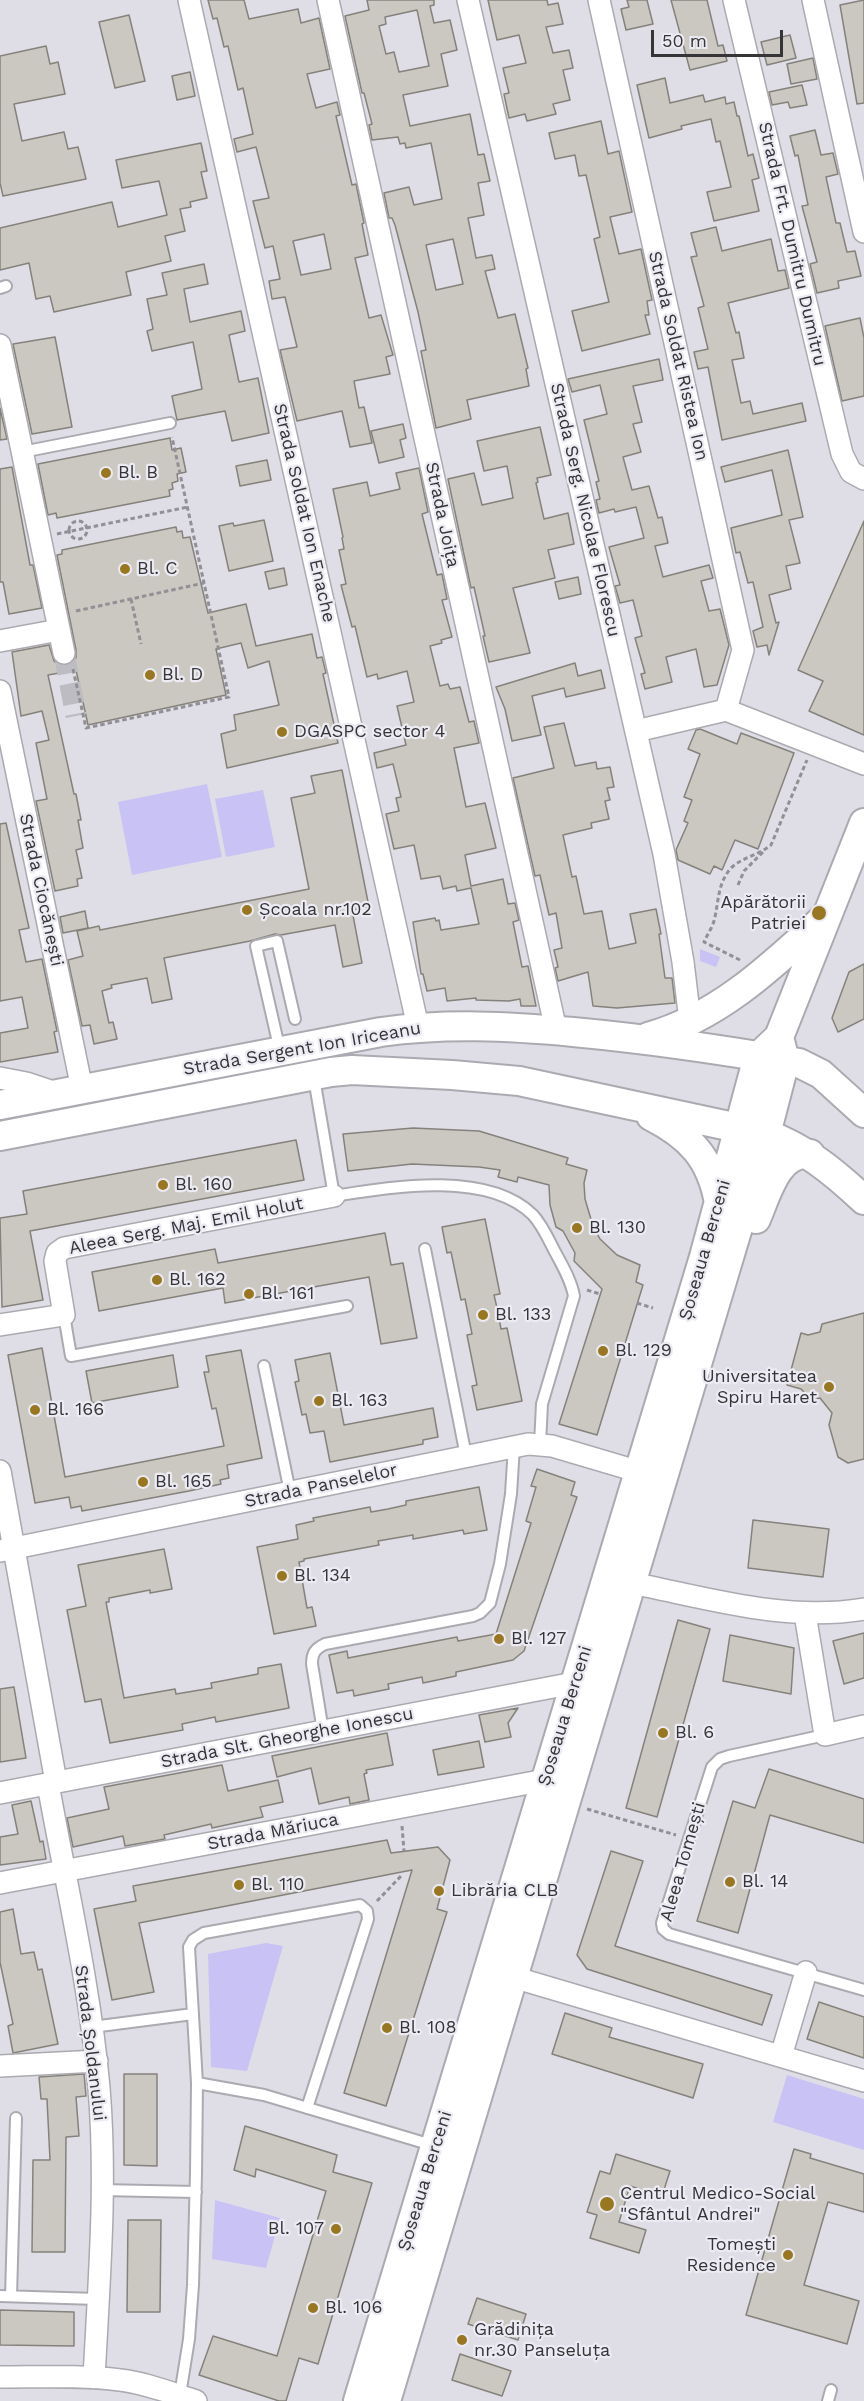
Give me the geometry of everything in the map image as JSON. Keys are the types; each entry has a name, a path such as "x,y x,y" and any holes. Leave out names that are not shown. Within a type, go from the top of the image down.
{"main road":[{"name":"Șoseaua Berceni","path":"358,2401 574,1683 722,1284 753,1123 769,1058 864,823"},
{"path":"643,1038 690,1021 736,993 826,916"},
{"name":"Strada Sergent Ion Iriceanu","path":"0,1105 418,1027 470,1025 643,1038 804,1065 815,1071 864,1113"},
{"name":"Strada Sergent Ion Iriceanu","path":"0,1136 313,1075 352,1070 488,1077 547,1086 628,1104 753,1123 810,1154 864,1200"},
{"path":"628,1104 681,1135 698,1151 711,1172 719,1204"},
{"name":"Șoseaua Berceni","path":"386,2401 631,1583 651,1475 719,1204 753,1123"},
{"path":"722,1284 736,1264 778,1170 791,1157 810,1154"}],"street":[{"name":"Strada Soldat Ion Enache","path":"189,0 418,1027"},
{"name":"Strada Joița","path":"328,0 556,1030"},
{"name":"Strada Serg. Nicolae Florescu","path":"468,0 636,731 674,906 690,1021"},
{"name":"Strada Soldat Ristea Ion","path":"599,0 742,639 742,660 726,710"},
{"name":"Strada Frt. Dumitru Dumitru","path":"734,0 842,454 851,472 864,479"},
{"path":"813,0 864,232"},
{"path":"0,345 64,653"},
{"path":"0,642 58,623"},
{"name":"Strada Ciocănești","path":"0,691 69,1091"},
{"path":"636,731 726,710 864,764"},
{"path":"0,1078 69,1091"},
{"name":"Aleea Serg. Maj. Emil Holut","path":"64,1315 55,1262 57,1253 62,1250 334,1196"},
{"path":"0,1325 64,1315"},
{"name":"Strada Panselelor","path":"7,1549 514,1446 540,1444 651,1475"},
{"name":"Strada Șoldanului","path":"0,1471 7,1549 52,1783 64,1871 96,2061 101,2125 101,2190 94,2378"},
{"path":"631,1583 743,1607 805,1614 864,1609"},
{"path":"805,1614 825,1735 864,1726"},
{"name":"Strada Slt. Gheorghe Ionescu","path":"0,1793 574,1683"},
{"name":"Strada Măriuca","path":"0,1883 545,1780"},
{"path":"781,2056 806,1972"},
{"path":"513,1977 864,2081"},
{"path":"0,2066 96,2061"},
{"path":"0,2377 94,2378 143,2393 188,2398"}],"lane":[{"path":"22,452 170,423"},
{"path":"280,1051 256,946 277,941 295,1020"},
{"path":"313,1075 334,1196 402,1186 450,1186 486,1191 516,1204 532,1215 544,1231 568,1277 574,1296 542,1404 540,1444"},
{"path":"425,1249 466,1456"},
{"path":"64,1315 71,1356 347,1306"},
{"path":"264,1366 290,1492"},
{"path":"323,1731 312,1664 312,1655 317,1648 325,1644 473,1616 480,1613 490,1603 507,1528 514,1446"},
{"name":"Aleea Tomești","path":"825,1735 720,1759 712,1767 662,1923 663,1929 669,1934 864,1990"},
{"path":"188,2398 196,2192 197,2083 189,1947 193,1940 204,1933 360,1905 367,1911 368,1919 307,2108"},
{"path":"92,2027 193,2014"},
{"path":"197,2083 264,2095 435,2146"},
{"path":"16,2118 6,2296 98,2298"},
{"path":"101,2190 196,2192"},
{"path":"828,2401 831,2390"}],"path":[{"path":"86,728 229,697 170,423"},
{"path":"40,538 188,507"},
{"path":"77,521 85,524 87,528 85,536 80,539 74,538 70,532 72,524 77,521"},
{"path":"58,623 131,599 204,583"},
{"path":"131,599 141,644"},
{"path":"738,885 744,871 775,838 813,744"},
{"path":"741,960 704,942 714,920 716,899 723,880 741,861 764,851"},
{"path":"712,946 715,938"},
{"path":"637,1304 653,1308"},
{"path":"566,1803 689,1839"},
{"path":"400,1808 404,1851"},
{"path":"367,1911 403,1874"}],"shaded area":[{"path":"207,784 222,857 132,875 118,802"},
{"path":"263,790 275,847 226,857 215,799"},
{"path":"700,949 720,957 716,967 700,961"},
{"path":"172,1085 173,1091 0,1124 0,1118"},
{"path":"266,1943 283,1946 247,2071 211,2067 208,1954"},
{"path":"787,2075 864,2099 864,2150 773,2122"},
{"path":"215,2200 280,2218 266,2268 212,2259"}],"building":[{"path":"208,0 244,0 249,19 298,9 301,23 319,18 330,69 307,74 316,108 337,102 340,115 336,116 352,185 356,184 368,255 355,258 369,318 381,315 393,355 386,357 390,374 354,381 359,408 364,407 372,443 350,447 342,411 297,421 280,350 297,347 285,297 272,299 269,281 280,279 273,246 265,248 253,201 269,198 256,147 237,152 234,139 253,134 243,88 238,90 228,46 224,47 217,18 213,19","holes":["324,234 331,269 301,275 293,241"]},
{"path":"367,0 434,0 434,5 430,6 434,23 450,20 457,50 441,54 448,86 403,95 410,126 470,114 478,155 484,154 490,181 478,183 484,215 468,218 476,258 492,255 495,269 485,271 498,318 515,314 528,368 526,369 529,386 467,400 471,419 436,428 421,351 426,350 418,312 395,225 392,218 389,218 384,193 409,187 414,205 442,199 431,143 406,148 405,143 400,144 398,137 372,140 369,125 372,124 364,93 362,93 345,16 369,10","holes":["417,10 429,66 399,72 394,52 386,54 379,26 386,24 385,17","453,239 463,284 436,290 426,245"]},
{"path":"488,0 547,0 548,5 558,3 563,24 546,27 553,53 569,50 573,68 563,70 570,100 553,104 556,114 527,121 525,114 509,118 504,94 509,93 503,68 526,63 519,35 497,40"},
{"path":"627,0 647,0 653,24 626,30 621,9 629,7"},
{"path":"671,0 707,0 718,46 723,45 727,61 690,70"},
{"path":"864,0 864,103 857,104 840,5"},
{"path":"129,15 145,81 115,88 99,22"},
{"path":"790,35 796,58 767,65 761,42"},
{"path":"46,46 50,64 58,62 65,94 14,104 22,141 64,132 68,149 78,147 86,179 3,196 0,183 0,56"},
{"path":"813,58 817,79 791,84 787,64"},
{"path":"190,72 195,96 177,100 172,76"},
{"path":"665,78 670,103 703,95 705,102 725,97 726,104 734,102 748,156 753,154 759,178 752,180 759,211 714,221 707,192 731,187 720,141 716,142 711,119 681,126 682,129 649,138 637,85"},
{"path":"802,85 807,105 790,108 788,102 772,105 769,92"},
{"path":"601,121 608,154 619,151 632,212 610,217 619,254 641,249 652,300 647,301 649,315 645,315 650,334 582,351 572,311 609,302 594,239 600,237 586,175 579,176 575,155 555,159 549,133"},
{"path":"815,130 821,155 833,153 838,174 826,177 836,223 840,223 847,252 855,251 861,276 838,281 839,288 817,293 810,264 817,262 802,206 808,205 798,155 795,156 790,136"},
{"path":"201,143 207,171 201,172 207,198 190,202 191,207 180,209 185,231 165,236 171,261 126,272 131,295 54,312 50,296 36,299 29,263 0,270 0,228 112,202 118,227 167,215 159,181 122,188 116,160"},
{"path":"716,227 722,251 771,239 778,271 785,270 789,288 728,303 736,333 739,332 744,358 732,360 741,403 750,401 753,414 802,403 806,421 722,440 708,367 698,369 694,352 708,349 698,308 704,306 691,257 697,256 691,233"},
{"path":"204,264 208,284 184,289 190,322 241,311 245,331 229,335 239,382 258,378 269,433 232,441 225,411 177,420 172,396 202,389 193,342 152,351 147,331 153,329 147,299 167,295 162,273"},
{"path":"860,318 864,338 864,396 842,401 825,326"},
{"path":"55,337 72,427 32,434 13,344"},
{"path":"659,359 663,380 633,386 642,422 633,424 641,452 623,457 632,490 649,486 658,518 662,517 668,543 655,546 663,577 709,565 713,578 701,581 709,611 720,609 729,645 717,685 704,687 696,649 666,657 672,682 645,689 641,674 645,673 635,638 642,636 633,600 620,603 615,586 620,585 609,547 644,538 636,507 599,513 596,500 600,499 596,482 599,481 584,420 607,414 600,385 572,392 568,379"},
{"path":"0,408 7,439 0,440"},
{"path":"403,424 406,438 400,440 404,457 379,463 371,431"},
{"path":"540,427 551,475 537,478 536,483 544,519 568,513 574,544 548,550 555,578 513,588 530,653 489,662 448,479 474,473 482,505 513,498 507,466 484,471 477,441"},
{"name":"Bl. B","path":"170,438 172,450 181,448 186,472 177,474 178,481 172,483 173,489 169,490 170,496 57,518 56,513 48,515 38,464"},
{"path":"788,450 803,517 789,520 800,563 786,566 791,589 769,595 776,623 779,622 769,655 767,645 757,647 753,631 763,627 753,582 748,583 740,552 736,553 731,528 782,515 772,470 725,482 721,467"},
{"path":"267,460 271,480 240,486 236,466"},
{"path":"12,467 30,565 33,565 42,608 9,614 3,582 0,582 0,469"},
{"path":"419,468 428,512 422,514 437,575 442,574 447,599 442,600 452,637 430,646 440,686 448,684 450,689 460,687 469,722 474,721 479,743 454,748 466,807 485,803 496,848 465,855 471,886 503,879 508,904 515,903 519,920 513,922 522,967 528,966 536,1006 521,1006 520,999 509,1001 476,1000 476,998 447,1001 445,988 427,991 423,974 421,974 413,922 435,918 436,921 439,920 441,930 479,924 471,888 457,891 456,886 443,889 440,876 421,879 414,845 394,849 386,814 399,811 396,798 401,797 393,764 377,768 374,753 406,745 397,706 414,702 407,671 378,679 377,674 367,677 355,626 352,627 341,585 346,584 339,550 344,549 343,537 333,489 367,482 370,496 400,489 396,473"},
{"path":"264,520 273,561 229,571 219,526 233,523 234,526"},
{"path":"864,521 864,735 809,711 823,681 798,670"},
{"path":"176,527 177,532 182,531 183,538 190,537 208,613 246,604 256,646 312,634 317,658 322,657 326,673 323,674 338,743 227,768 221,734 236,730 234,715 279,705 269,661 248,668 241,643 216,649 226,695 88,725 76,670 48,675 74,794 76,794 83,848 76,850 82,878 77,879 78,886 55,891 36,801 47,799 36,743 49,740 42,711 21,716 12,652 49,645 54,661 59,665 67,665 76,658 57,555 62,554 62,550"},
{"path":"284,568 287,585 269,589 265,572"},
{"path":"578,577 581,594 559,599 555,582"},
{"path":"575,663 578,676 601,670 605,688 566,697 564,688 532,696 541,735 512,741 505,709 496,687"},
{"path":"564,723 575,766 596,762 597,769 610,767 614,787 607,788 610,800 605,801 609,819 591,823 592,828 563,835 572,877 576,876 584,914 602,911 609,949 636,943 630,914 656,909 665,978 672,978 675,1003 617,1008 593,1006 588,972 558,981 554,950 562,948 556,913 549,915 540,875 535,876 513,778 554,768 544,727"},
{"path":"700,729 737,744 741,733 794,753 758,849 735,840 722,870 714,866 710,874 678,860 676,850 688,823 684,821 692,800 684,797 700,754 688,749 696,730"},
{"path":"342,770 369,907 352,910 362,963 343,967 335,925 281,935 275,934 164,958 172,999 152,1003 147,978 111,985 112,988 102,991 109,1023 113,1022 117,1039 94,1044 90,1025 82,1026 68,960 83,956 77,931 99,926 100,930 309,889 291,798 315,793 311,776"},
{"path":"6,823 29,928 19,930 26,962 42,959 57,1031 54,1032 58,1052 0,1062 0,1033 28,1028 22,997 0,1001 0,824"},
{"path":"85,911 88,928 63,933 60,917"},
{"path":"864,964 864,1019 838,1032 832,1018 849,972"},
{"path":"413,1128 479,1131 568,1158 566,1164 587,1170 584,1183 585,1199 593,1226 600,1239 617,1255 640,1265 636,1282 643,1285 597,1435 559,1424 602,1289 574,1261 575,1253 563,1231 556,1227 550,1205 549,1185 518,1177 517,1182 498,1177 500,1170 479,1167 412,1164 348,1171 343,1134"},
{"name":"Bl. 160","path":"296,1140 304,1180 30,1231 43,1300 2,1307 0,1218 27,1214 23,1191"},
{"name":"Bl. 133","path":"485,1219 500,1294 494,1295 501,1329 507,1328 522,1401 477,1410 472,1386 477,1385 467,1335 472,1334 465,1299 461,1300 451,1252 447,1253 442,1227"},
{"name":"Bl. 161","path":"385,1233 391,1265 403,1263 417,1338 381,1344 369,1277 225,1303 223,1288 99,1311 92,1272 215,1249 218,1263"},
{"name":"Universitatea Spiru Haret","path":"864,1313 864,1459 848,1463 838,1457 829,1425 832,1413 820,1398 812,1400 801,1389 787,1385 801,1333 808,1335 820,1332 822,1324"},
{"path":"42,1348 65,1477 224,1446 216,1408 212,1409 204,1372 209,1372 206,1356 241,1350 262,1458 227,1465 229,1478 220,1480 221,1484 189,1491 82,1511 81,1506 71,1508 69,1497 35,1503 8,1355"},
{"name":"Bl. 163","path":"330,1353 344,1425 433,1408 438,1437 423,1440 423,1444 330,1462 324,1431 310,1433 306,1414 302,1415 295,1382 299,1381 295,1360"},
{"path":"173,1355 178,1387 92,1403 86,1371"},
{"name":"Bl. 127","path":"537,1469 575,1482 571,1495 577,1497 524,1651 513,1660 456,1672 456,1676 423,1683 422,1677 388,1684 389,1689 354,1696 353,1690 337,1693 329,1655 347,1651 348,1658 457,1637 458,1641 496,1634 531,1523 526,1521 536,1487 531,1486"},
{"name":"Bl. 134","path":"479,1487 487,1530 464,1534 463,1530 413,1539 413,1535 378,1541 379,1545 304,1559 299,1562 307,1608 312,1607 316,1626 274,1634 257,1547 298,1539 296,1525 314,1521 313,1518 370,1507 371,1512 388,1509 406,1505 406,1501"},
{"path":"753,1520 829,1529 823,1577 748,1568"},
{"path":"164,1549 172,1589 150,1593 150,1590 109,1598 109,1602 106,1602 124,1698 175,1689 176,1694 212,1688 211,1683 258,1674 258,1668 281,1664 289,1708 216,1722 215,1717 182,1724 183,1730 110,1743 101,1699 85,1702 67,1610 86,1606 78,1565"},
{"name":"Bl. 6","path":"678,1620 710,1629 657,1817 626,1808"},
{"path":"864,1633 864,1678 844,1684 833,1641"},
{"path":"730,1635 794,1648 791,1694 723,1681"},
{"path":"14,1687 26,1758 0,1762 0,1689"},
{"path":"518,1708 508,1723 511,1737 485,1742 479,1715"},
{"path":"387,1733 393,1765 366,1770 367,1773 364,1774 369,1800 350,1804 349,1797 319,1804 311,1768 277,1777 272,1756"},
{"path":"479,1741 484,1767 438,1775 433,1750"},
{"path":"222,1765 228,1791 278,1780 283,1802 260,1807 263,1817 212,1828 211,1824 164,1835 165,1839 125,1846 123,1836 73,1847 67,1818 109,1809 104,1787"},
{"name":"Bl. 14","path":"769,1769 864,1799 864,1843 770,1815 738,1933 697,1921 733,1801 755,1808"},
{"path":"31,1801 46,1859 0,1865 0,1837 18,1834 12,1805"},
{"path":"387,1840 391,1853 438,1847 450,1860 437,1909 447,1912 386,2106 344,2093 412,1870 139,1923 154,1992 112,2000 94,1909 136,1901 133,1886"},
{"path":"611,1851 643,1861 615,1946 772,1995 762,2025 587,1969 577,1955"},
{"path":"13,1909 21,1954 34,1952 38,1970 42,1969 58,2044 13,2053 8,2026 13,2024 0,1962 0,1912"},
{"path":"819,2002 864,2017 864,2058 807,2039"},
{"path":"565,2013 612,2028 609,2037 703,2064 693,2098 552,2054"},
{"path":"84,2074 86,2096 76,2097 79,2136 66,2137 65,2252 32,2252 33,2160 50,2160 47,2099 41,2099 39,2077"},
{"path":"124,2074 157,2074 157,2166 124,2165"},
{"path":"245,2126 337,2155 333,2172 372,2183 318,2364 299,2358 286,2401 279,2401 199,2375 213,2336 277,2356 326,2191 256,2169 255,2177 234,2170"},
{"name":"Tomești Residence","path":"794,2149 811,2154 810,2158 864,2174 864,2212 828,2202 804,2285 859,2301 847,2344 746,2315"},
{"name":"Centrul Medico-Social \"Sfântul Andrei\"","path":"616,2154 670,2171 662,2196 630,2186 619,2222 646,2230 639,2253 590,2238 597,2215 587,2212 600,2171 610,2174"},
{"path":"128,2220 161,2220 160,2312 127,2312"},
{"path":"477,2298 526,2314 518,2340 468,2324"},
{"path":"0,2310 74,2312 74,2346 0,2345"},
{"path":"460,2354 511,2371 502,2396 452,2380"}],"tunnel":[{"path":"64,653 76,716"}],"place":[{"name":"Bl. B","path":"106,473"},
{"name":"Bl. C","path":"125,569"},
{"name":"Bl. D","path":"150,675"},
{"name":"DGASPC sector 4","path":"282,732"},
{"name":"Școala nr.102","path":"247,910"},
{"name":"Apărătorii Patriei","path":"819,913"},
{"name":"Bl. 160","path":"163,1185"},
{"name":"Bl. 130","path":"577,1228"},
{"name":"Bl. 162","path":"157,1280"},
{"name":"Bl. 161","path":"249,1294"},
{"name":"Bl. 133","path":"483,1315"},
{"name":"Bl. 129","path":"603,1351"},
{"name":"Universitatea Spiru Haret","path":"829,1387"},
{"name":"Bl. 163","path":"319,1401"},
{"name":"Bl. 166","path":"35,1410"},
{"name":"Bl. 165","path":"143,1482"},
{"name":"Bl. 134","path":"282,1576"},
{"name":"Bl. 127","path":"499,1639"},
{"name":"Bl. 6","path":"663,1733"},
{"name":"Bl. 14","path":"730,1882"},
{"name":"Bl. 110","path":"239,1885"},
{"name":"Librăria CLB","path":"439,1891"},
{"name":"Bl. 108","path":"387,2028"},
{"name":"Centrul Medico-Social \"Sfântul Andrei\"","path":"607,2204"},
{"name":"Bl. 107","path":"336,2229"},
{"name":"Tomești Residence","path":"788,2255"},
{"name":"Bl. 106","path":"313,2308"},
{"name":"Grădinița nr.30 Panseluța","path":"462,2340"}]}
